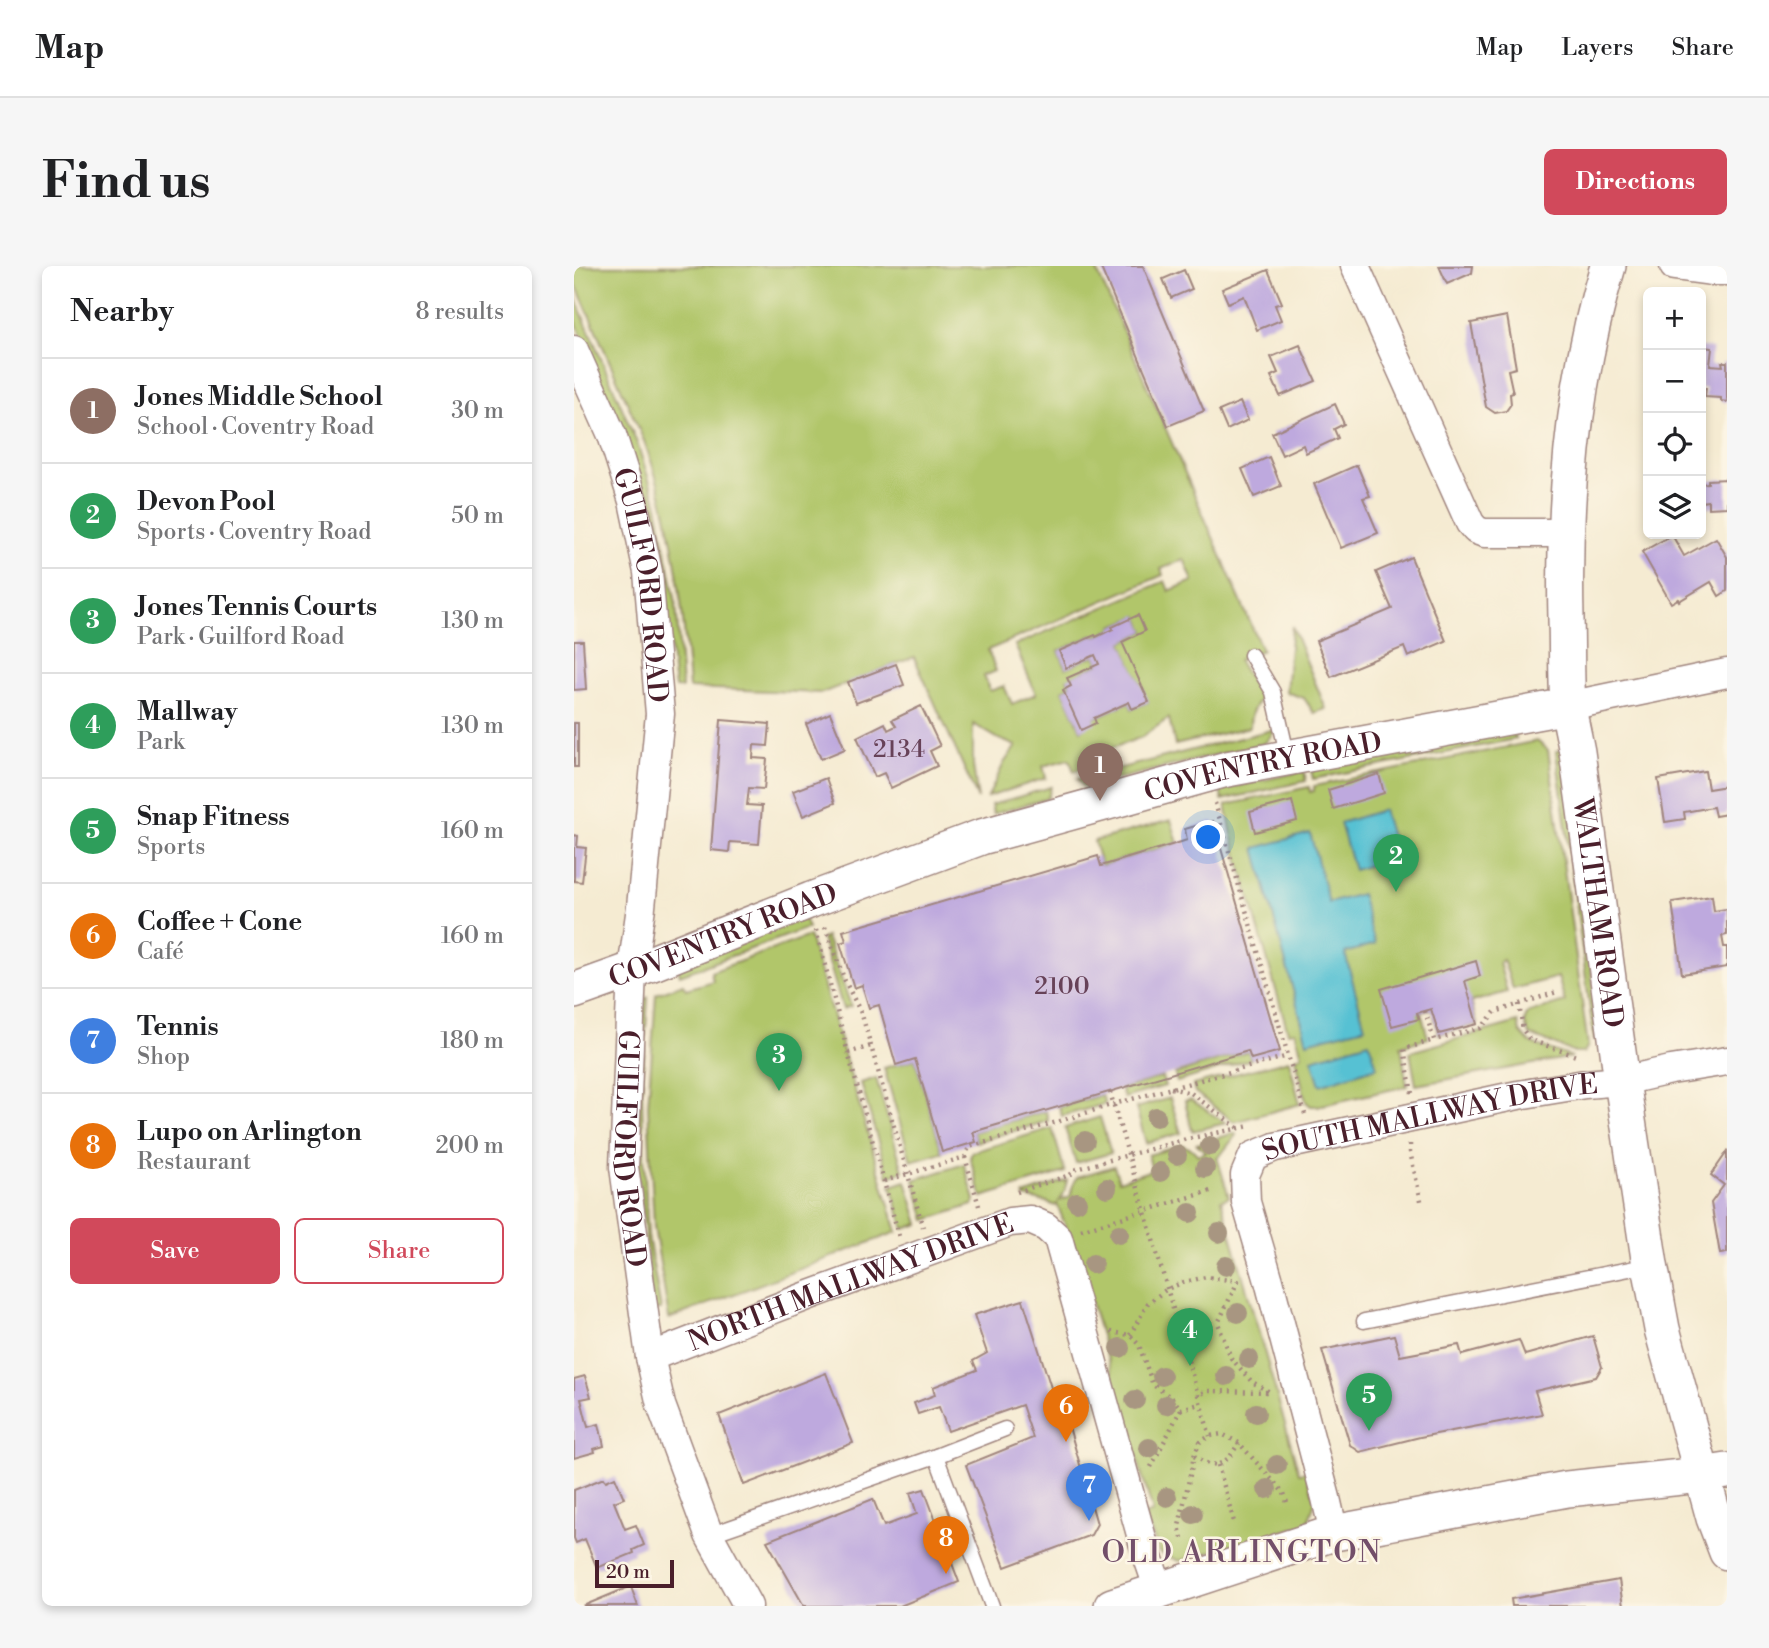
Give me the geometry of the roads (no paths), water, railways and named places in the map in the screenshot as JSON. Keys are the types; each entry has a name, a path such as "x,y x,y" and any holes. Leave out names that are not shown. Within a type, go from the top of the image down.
{"street":[{"path":"1355,266 1470,523 1476,530 1484,533 1565,533"},
{"name":"WALTHAM ROAD","path":"1608,266 1582,371 1569,466 1565,533 1569,706 1650,1265 1662,1329 1714,1473 1714,1518 1727,1552"},
{"path":"1674,266 1727,271"},
{"name":"GUILFORD ROAD","path":"574,350 612,435 633,501 649,585 660,714 632,970 624,1167 650,1357 661,1405 709,1535 748,1606"},
{"name":"COVENTRY ROAD","path":"574,991 981,837 1227,769 1569,706 1727,673"},
{"path":"1622,1081 1727,1061"},
{"name":"SOUTH MALLWAY DRIVE","path":"1334,1533 1246,1202 1245,1175 1253,1156 1275,1147 1518,1095 1622,1081"},
{"name":"NORTH MALLWAY DRIVE","path":"650,1357 926,1251 1010,1222 1030,1220 1046,1227 1058,1238 1145,1549 1159,1590"},
{"path":"1112,1606 1334,1533 1567,1489 1714,1473"}],"lane":[{"path":"1251,655 1273,692 1289,758"},
{"path":"1364,1321 1650,1265"},
{"path":"709,1535 936,1456 1005,1429"},
{"path":"936,1456 992,1606"}],"water":[{"path":"1383,810 1397,857 1354,870 1340,823"},
{"path":"1310,833 1329,903 1361,894 1375,944 1345,953 1365,1027 1307,1042 1255,848"},
{"path":"1369,1042 1377,1067 1320,1085 1312,1059"}],"place":[{"name":"Jones Middle School","path":"1100,801"},
{"name":"Devon Pool","path":"1396,892"},
{"name":"Jones Tennis Courts","path":"779,1091"},
{"name":"Mallway","path":"1190,1366"},
{"name":"Snap Fitness","path":"1369,1431"},
{"name":"Coffee + Cone","path":"1066,1442"},
{"name":"Tennis","path":"1089,1521"},
{"name":"Lupo on Arlington","path":"946,1574"}],"district":[{"name":"OLD ARLINGTON","path":"1242,1552"}]}
